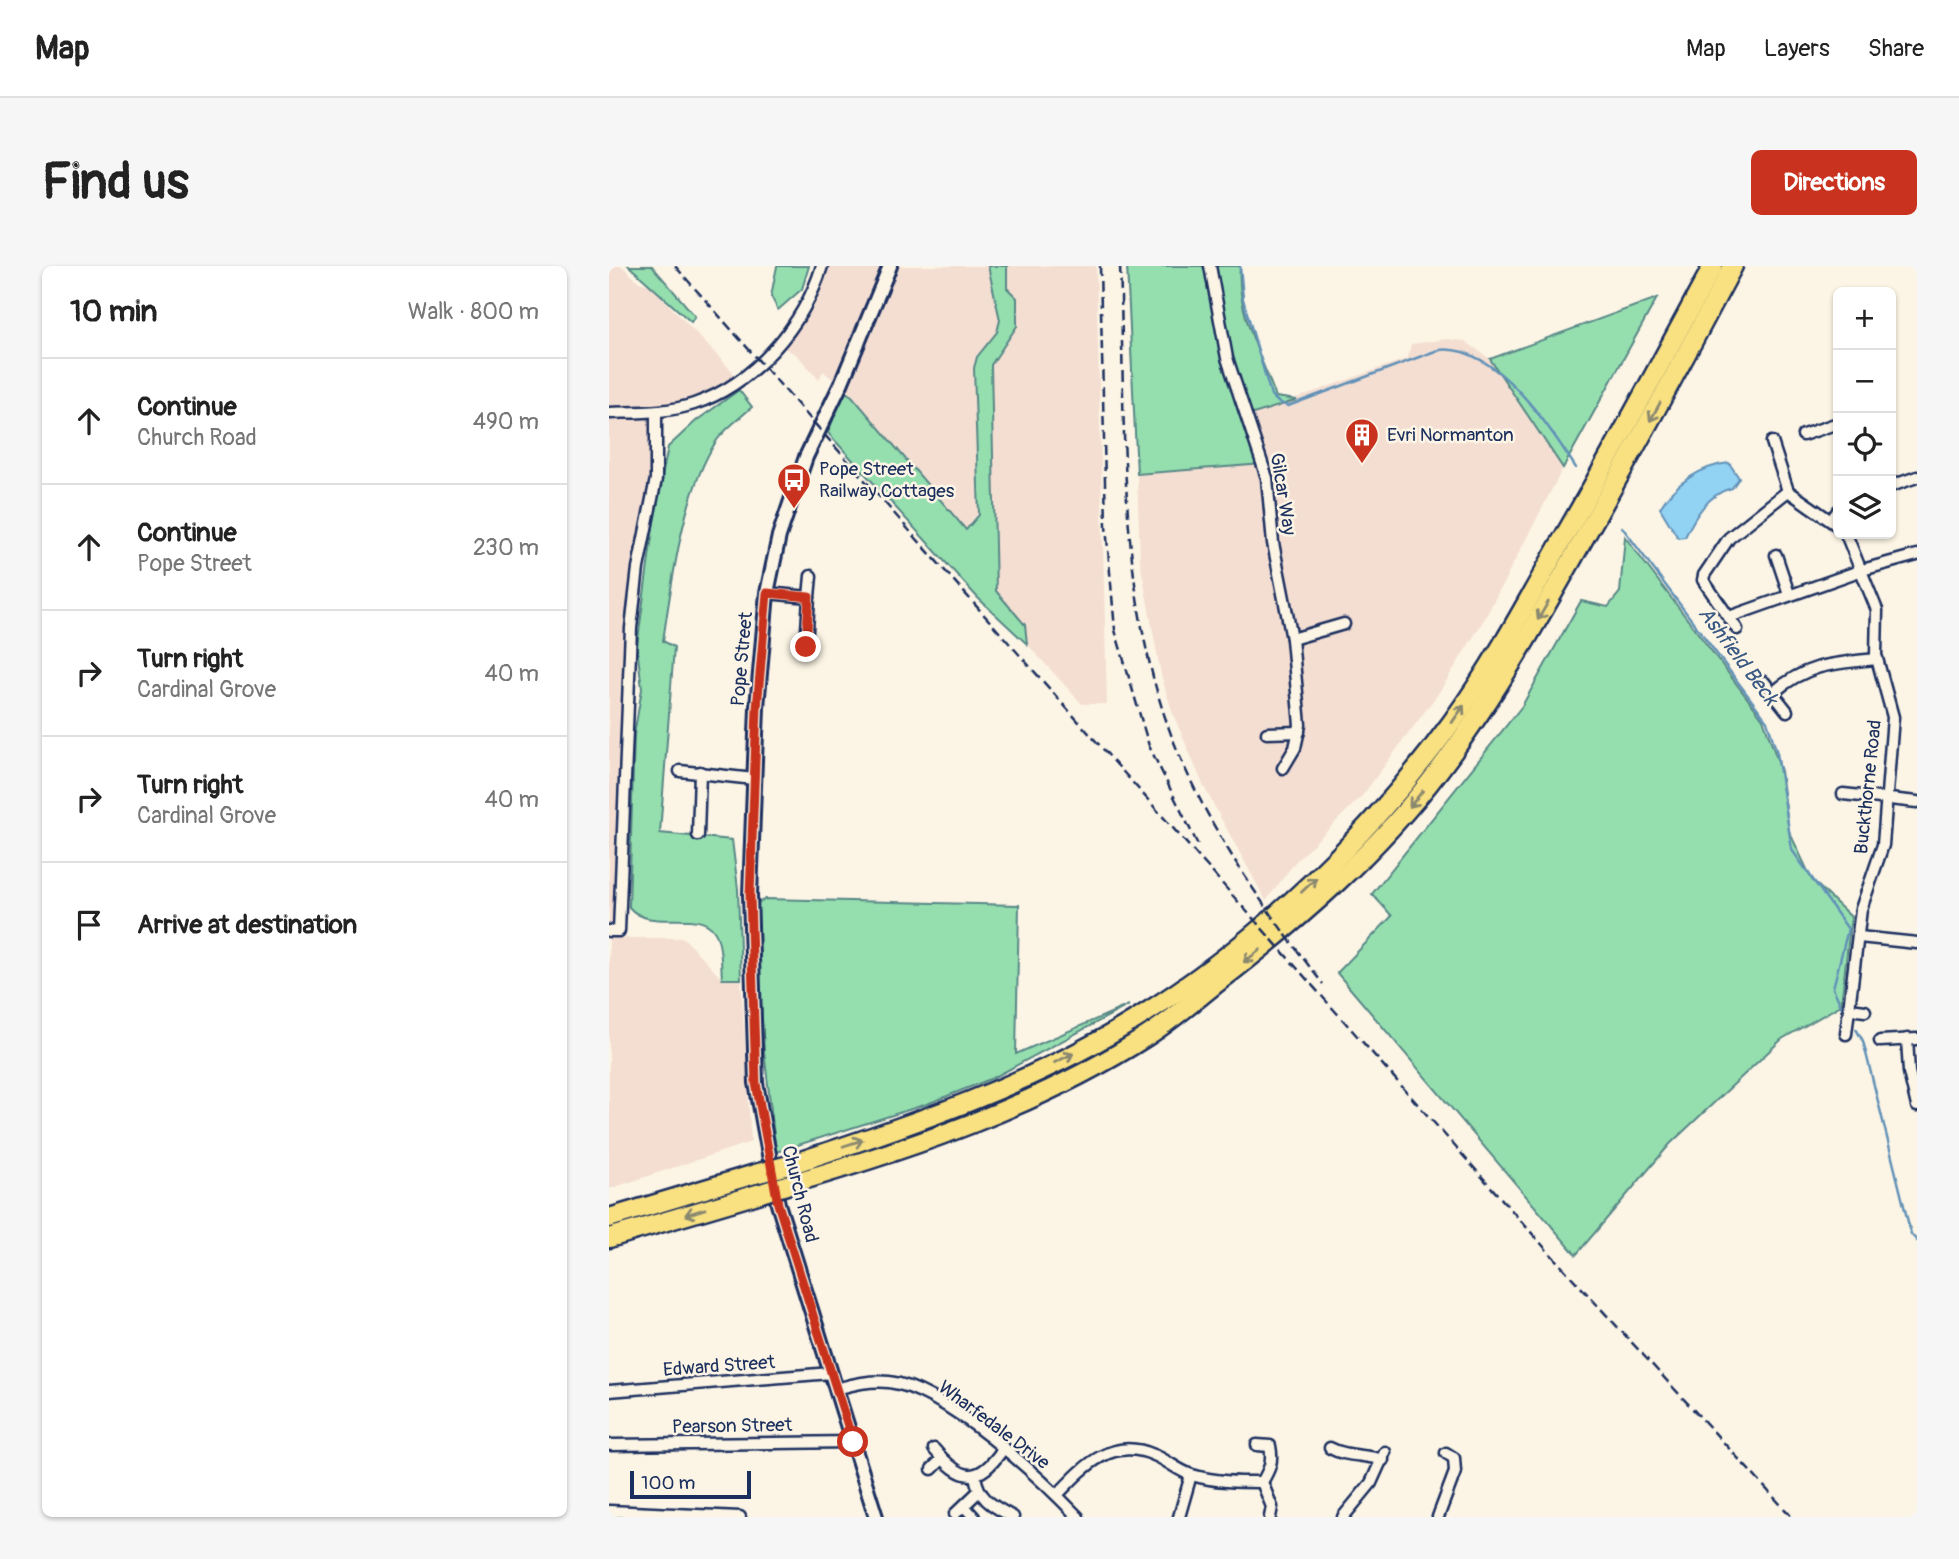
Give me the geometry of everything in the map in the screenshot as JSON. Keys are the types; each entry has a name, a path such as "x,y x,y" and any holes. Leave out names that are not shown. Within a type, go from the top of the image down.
{"highway":[{"path":"609,1218 789,1165 989,1096 1093,1044 1141,1016 1202,974 1294,899 1335,860 1416,768 1482,678 1580,509 1713,266"},
{"path":"1672,382 1733,266"},
{"path":"609,1238 936,1137 1059,1084 1149,1035 1289,929 1398,821 1506,676 1672,382 1741,266"}],"street":[{"path":"609,413 656,412 712,397 747,373 797,321 809,302 821,266"},
{"name":"Pope Street","path":"750,868 767,593 779,536 806,457 841,384 890,266"},
{"name":"Gilcar Way","path":"1210,266 1227,358 1267,478 1273,544 1292,639 1301,714 1295,748 1283,768"},
{"path":"609,931 619,931 620,846 631,628 638,568 656,479 656,412"},
{"path":"1803,435 1833,425"},
{"path":"1772,442 1787,491 1833,517"},
{"path":"1896,483 1917,477"},
{"path":"1737,629 1703,580 1704,575 1729,538 1787,491"},
{"name":"Buckthorne Road","path":"1846,1034 1863,900 1883,845 1893,717 1877,659 1878,618 1848,539"},
{"path":"1776,555 1789,594"},
{"path":"1729,617 1789,594 1917,555"},
{"path":"806,647 811,576"},
{"path":"767,593 809,597"},
{"path":"1292,639 1344,624"},
{"path":"1773,693 1793,676 1805,671 1830,663 1877,659"},
{"path":"1764,682 1787,711"},
{"path":"1267,733 1299,732"},
{"path":"680,771 754,779"},
{"path":"698,835 700,772"},
{"path":"1843,794 1917,802"},
{"name":"Church Road","path":"750,868 756,1083 778,1204 876,1517"},
{"path":"1859,937 1917,943"},
{"path":"1850,1009 1865,1011"},
{"path":"1881,1041 1912,1039 1909,1072 1917,1106"},
{"name":"Edward Street","path":"609,1391 831,1373"},
{"name":"Wharfedale Drive","path":"836,1390 863,1382 891,1382 910,1388 951,1410 1003,1449 1079,1517"},
{"name":"Pearson Street","path":"611,1445 853,1442"},
{"path":"1257,1445 1270,1446 1271,1453 1271,1468 1262,1482"},
{"path":"1330,1448 1348,1455 1384,1456 1371,1483 1343,1517"},
{"path":"934,1449 958,1472 975,1476 984,1472 1003,1449"},
{"path":"1057,1495 1091,1461 1117,1450 1139,1450 1191,1475 1214,1480 1262,1482"},
{"path":"1438,1517 1455,1472 1453,1456"},
{"path":"932,1469 942,1459"},
{"path":"1179,1517 1191,1475"},
{"path":"975,1476 978,1492 988,1504 1013,1517"},
{"path":"1262,1482 1272,1507 1270,1517"},
{"path":"955,1514 978,1492"},
{"path":"964,1506 974,1517"},
{"path":"609,1511 732,1517"}],"shaded area":[{"path":"609,266 622,266 639,282 650,285 732,371 737,381 730,387 656,412 658,455 638,568 618,938 684,938 722,979 741,979 751,1142 609,1189"},
{"path":"822,266 988,266 1000,320 997,332 974,363 979,515 966,530 852,396 823,371 819,380 797,355 777,344 785,336"},
{"path":"1007,266 1096,266 1107,704 1082,704 1027,644 1025,625 996,591 991,365 1017,326 1007,288"},
{"path":"1447,339 1465,341 1490,359 1563,468 1485,618 1440,691 1362,796 1296,861 1266,901 1204,787 1173,714 1161,675 1140,561 1137,474 1263,464 1247,416 1408,358 1411,344"}],"green space":[{"path":"629,266 652,266 695,316 691,322"},
{"path":"777,266 809,266 802,289 778,310 771,296"},
{"path":"988,266 1007,266 1007,288 1017,298 1017,326 991,365 996,591 1025,625 1027,644 978,598 828,433 844,391 852,396 966,530 979,515 974,368 977,357 997,332 1000,320"},
{"path":"1127,266 1240,266 1246,316 1276,397 1297,400 1247,416 1263,464 1137,474"},
{"path":"1657,298 1563,468 1490,359"},
{"path":"739,390 752,407 717,440 695,484 681,537 663,641 674,647 660,833 732,840 738,889 741,979 722,979 718,941 707,924 649,918 638,915 629,907 634,735 642,689 637,647 655,513 668,447 696,421"},
{"path":"1625,537 1763,719 1781,771 1789,831 1812,880 1851,917 1841,1005 1782,1039 1670,1144 1576,1255 1337,973 1392,916 1372,894 1522,706 1581,601 1608,607 1620,592"},
{"path":"766,899 1019,905 1016,1054 1129,1005 993,1078 927,1104 776,1152 764,1051 755,904"}],"water":[{"path":"1729,463 1739,478 1732,488 1709,501 1685,537 1678,538 1660,508 1666,499 1681,484 1699,472"}],"waterway":[{"name":"Ashfield Beck","path":"1240,266 1243,299 1271,395 1278,402 1288,406 1438,350 1459,351 1480,359 1518,391 1536,411 1576,468"},
{"name":"Ashfield Beck","path":"1622,527 1767,721 1777,753 1792,850 1848,929 1833,988 1843,1010"},
{"name":"Ashfield Beck","path":"1856,1029 1863,1041 1911,1234 1917,1241"}],"railway":[{"path":"675,266 1545,1248 1792,1517"},
{"path":"1100,266 1106,526 1115,630 1149,746 1199,847"},
{"path":"1120,266 1127,504 1141,622 1154,680 1186,771 1219,835 1258,896 1323,984"}],"place":[{"name":"Evri Normanton","path":"1362,465"},
{"name":"Pope Street Railway Cottages","path":"794,510"}],"route":[{"path":"806,647 809,597 767,593 757,708 750,895 756,1083 778,1204 853,1442"}]}
